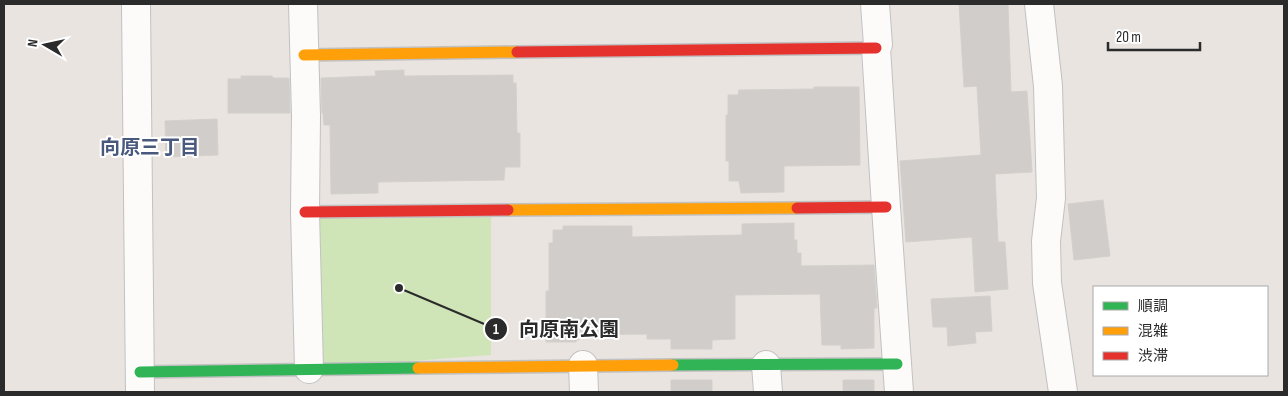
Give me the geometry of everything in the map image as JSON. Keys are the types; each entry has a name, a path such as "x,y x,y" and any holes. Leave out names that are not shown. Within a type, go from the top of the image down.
{"street":[{"path":"136,4 140,382 309,369 583,365 897,364"},
{"path":"303,4 309,369"},
{"path":"875,4 878,45 876,48 899,392"},
{"path":"1039,4 1048,86 1049,114 1051,198 1046,241 1047,283 1063,392"},
{"path":"304,55 876,48"},
{"path":"305,212 886,207"},
{"path":"583,365 584,392"},
{"path":"766,365 768,392"}],"green space":[{"path":"491,211 491,355 309,369 305,212"}],"building":[{"path":"959,4 1008,4 1011,92 1027,91 1032,172 995,174 998,242 1005,242 1008,289 975,292 972,237 906,242 900,161 981,155 977,86 964,87"},
{"path":"404,70 404,76 513,75 513,83 516,83 517,133 520,133 520,167 505,167 504,180 378,182 378,193 331,194 330,125 324,125 321,78 376,76 375,71"},
{"path":"241,76 289,78 290,113 228,113 228,79 241,79"},
{"path":"814,87 859,87 860,165 784,166 784,192 741,193 739,181 729,181 729,161 726,161 728,95 738,95 739,90 814,89"},
{"path":"217,119 218,155 166,157 165,121"},
{"path":"1103,200 1110,256 1074,260 1068,204"},
{"path":"794,223 794,240 797,240 797,253 801,253 801,266 874,265 877,308 874,308 874,348 841,349 841,345 822,345 820,294 735,295 735,339 712,340 712,349 671,349 671,339 647,339 647,334 579,335 579,340 576,342 546,342 546,291 549,291 549,243 553,243 553,230 563,230 563,226 632,226 632,237 742,235 742,224"},
{"path":"990,296 992,331 975,332 976,343 948,346 947,327 933,327 931,299"},
{"path":"671,380 712,380 712,392 671,392"},
{"path":"843,380 874,380 874,392 843,392"}],"traffic: fast":[{"path":"673,365 897,364"},
{"path":"140,372 418,368"}],"traffic: slow":[{"path":"304,55 517,52"},
{"path":"508,210 797,208"},
{"path":"418,368 673,365"}],"traffic: jam":[{"path":"517,52 876,48"},
{"path":"797,208 886,207"},
{"path":"305,212 508,210"}],"place":[{"name":"向原南公園","path":"399,288"}],"district":[{"name":"向原三丁目","path":"150,147"}]}
